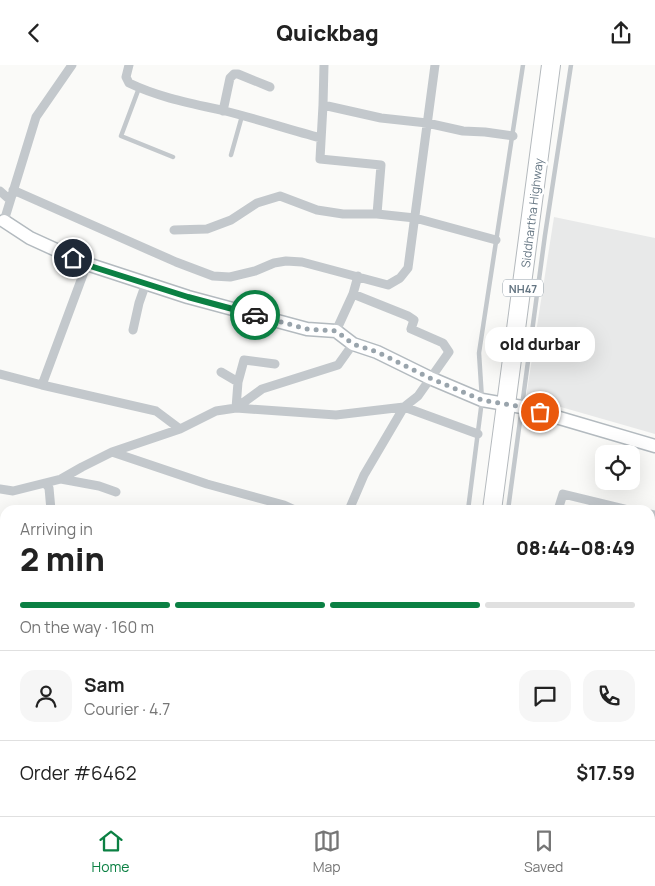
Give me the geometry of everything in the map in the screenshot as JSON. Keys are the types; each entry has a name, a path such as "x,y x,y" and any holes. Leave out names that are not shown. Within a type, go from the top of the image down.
{"highway":[{"name":"Siddhartha Highway","path":"492,505 501,404 541,65"},
{"name":"Siddhartha Highway","path":"483,505 523,288 551,65"}],"street":[{"path":"72,65 36,117 2,221 30,238 87,265 188,297 307,329 336,331 353,344 377,352 430,378 501,404 655,446"},
{"path":"129,65 126,77 129,83 139,88 164,97 320,138"},
{"path":"324,65 320,159 381,165 377,214"},
{"path":"13,190 213,276 230,277 286,261 302,262 388,285 400,278 408,268 435,65"},
{"path":"223,111 230,78 234,74 270,87"},
{"path":"323,105 381,119 427,123 463,131 513,136"},
{"path":"0,191 10,200"},
{"path":"174,229 206,229 231,220 257,203 280,196 317,210 343,214 377,214 415,218 496,240"},
{"path":"42,385 87,265"},
{"path":"336,331 353,294 358,276"},
{"path":"133,330 146,283"},
{"path":"351,505 364,475 404,407 418,395 449,352 443,343 411,329 414,320 408,316 353,294"},
{"path":"236,409 262,389 338,365 353,344"},
{"path":"236,409 238,383 244,359 275,364"},
{"path":"221,372 238,383"},
{"path":"0,374 156,411 180,429"},
{"path":"0,489 13,491 61,479 112,452 180,429 216,411 236,409 336,415 404,407 478,434"},
{"path":"112,452 207,484 284,505"},
{"path":"61,479 99,486 116,492"},
{"path":"45,483 49,488 51,505"},
{"path":"560,505 563,494 608,505"}],"lane":[{"path":"501,404 480,353 523,65"},
{"path":"508,505 501,404 545,235 572,65"},
{"path":"139,88 121,136 173,157"},
{"path":"231,155 242,116"},
{"path":"469,505 478,434 501,404"}],"shaded area":[{"path":"554,217 655,238 655,434 526,397"}],"way so far":[{"path":"255,315 307,329 336,331 353,344 377,352 430,378 482,400 540,412"}],"place":[{"name":"old durbar","path":"540,412"}],"route":[{"path":"73,258 87,265 188,297 255,315"}]}
